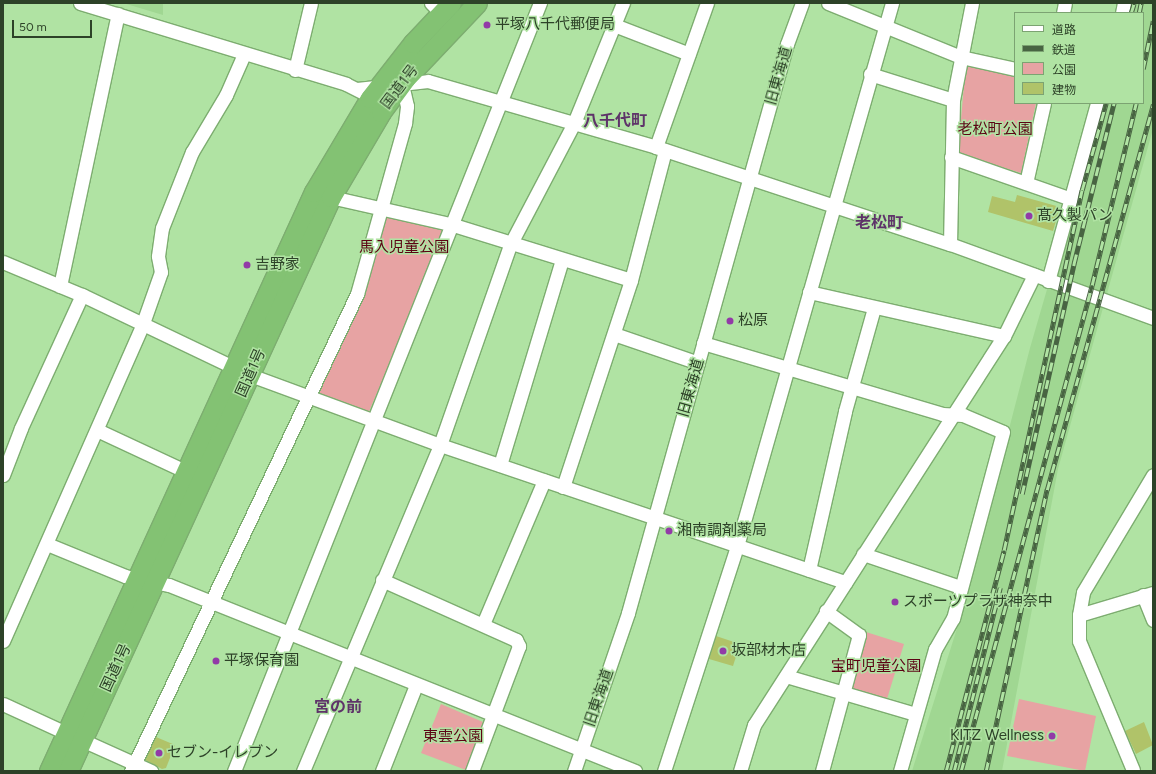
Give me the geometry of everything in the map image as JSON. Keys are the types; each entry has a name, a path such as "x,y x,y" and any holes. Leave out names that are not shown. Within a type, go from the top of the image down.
{"highway":[{"name":"国道1号","path":"49,771 74,737 156,581 331,197 371,97 405,74 476,3"},
{"name":"国道1号","path":"68,771 74,737 137,578 233,365 314,192 371,97 405,74 441,6"}],"street":[{"path":"80,3 295,70 371,97"},
{"path":"295,70 311,3"},
{"path":"234,771 375,421 450,224 540,3"},
{"path":"303,771 440,445 510,245 574,123 623,3"},
{"path":"563,487 614,334 630,280 660,148 689,54 707,3"},
{"name":"旧東海道","path":"574,771 628,613 787,44 802,3"},
{"path":"828,3 884,24 961,57 1014,69"},
{"path":"664,771 737,546 835,204 884,24 892,3"},
{"path":"950,244 953,100 972,3"},
{"path":"60,286 118,14"},
{"path":"614,26 689,54"},
{"path":"3,642 143,324 161,272 158,256 162,228 192,152 226,95 244,54"},
{"path":"132,767 357,294 405,123 407,106 405,74 751,176 950,244 1153,318"},
{"path":"870,74 953,100"},
{"path":"1026,183 1044,104"},
{"path":"1048,281 1097,104"},
{"path":"951,157 1071,199"},
{"path":"331,197 450,224 510,245 630,280"},
{"path":"500,465 562,260"},
{"path":"3,262 82,295 233,365 250,375 440,445 845,582"},
{"path":"740,771 750,732 826,611 1004,336 1034,275"},
{"path":"809,292 874,308 1004,336"},
{"path":"3,474 21,428 82,295"},
{"path":"809,570 852,386 874,308"},
{"path":"614,334 698,363"},
{"path":"704,344 952,415 963,415 1003,432 960,587 953,618 935,649 915,714 900,771"},
{"path":"97,430 185,471"},
{"path":"1133,771 1079,641 1079,614 1083,592 1153,475"},
{"path":"483,624 544,480"},
{"path":"47,544 137,578 156,581 635,771"},
{"path":"863,554 960,587"},
{"path":"382,580 483,624 516,640 519,646 492,714 472,771"},
{"path":"1079,614 1148,594 1153,620"},
{"path":"822,771 859,635 826,611"},
{"path":"786,676 915,714"},
{"path":"382,771 416,685"},
{"path":"3,704 74,737 132,767 151,771"}],"shaded area":[{"path":"123,3 163,3 163,15"},
{"path":"1128,3 1153,3 1153,129 1058,469 1002,771 912,771 959,622 1030,348 1101,104 1144,104 1144,12 1125,12"}],"green space":[{"name":"老松町公園","path":"966,62 1014,73 1014,104 1036,104 1021,173 958,154"},
{"name":"馬入児童公園","path":"380,208 450,224 367,416 313,394 357,294"},
{"name":"宝町児童公園","path":"866,632 904,644 886,702 848,691"},
{"name":"KITZ Wellness","path":"1019,699 1096,716 1085,771 1007,756"},
{"name":"東雲公園","path":"441,704 483,722 466,770 421,753"}],"building":[{"name":"髙久製パン","path":"1017,195 1060,207 1053,231 988,212 992,196 1015,202"},
{"name":"坂部材木店","path":"716,636 740,644 733,666 709,659"},
{"path":"1144,722 1153,745 1136,754 1125,731"},
{"name":"セブン-イレブン","path":"156,737 175,745 166,768 162,769 145,760"}],"railway":[{"path":"1131,12 1134,3"},
{"path":"1139,12 1141,3"},
{"path":"1144,64 1153,21"},
{"path":"946,771 1004,550 1082,190 1106,104"},
{"path":"1022,494 1074,263 1114,104"},
{"path":"961,771 1092,285 1136,104"},
{"path":"986,771 1047,490 1153,104"},
{"path":"954,771 1000,588"}],"place":[{"name":"平塚八千代郵便局","path":"487,25"},
{"name":"髙久製パン","path":"1029,216"},
{"name":"吉野家","path":"247,265"},
{"name":"松原","path":"730,321"},
{"name":"湘南調剤薬局","path":"669,531"},
{"name":"スポーツプラザ神奈中","path":"895,602"},
{"name":"坂部材木店","path":"723,651"},
{"name":"平塚保育園","path":"216,661"},
{"name":"KITZ Wellness","path":"1052,736"},
{"name":"セブン-イレブン","path":"159,753"}],"district":[{"name":"八千代町","path":"615,121"},
{"name":"老松町","path":"879,223"},
{"name":"宮の前","path":"338,707"}]}
